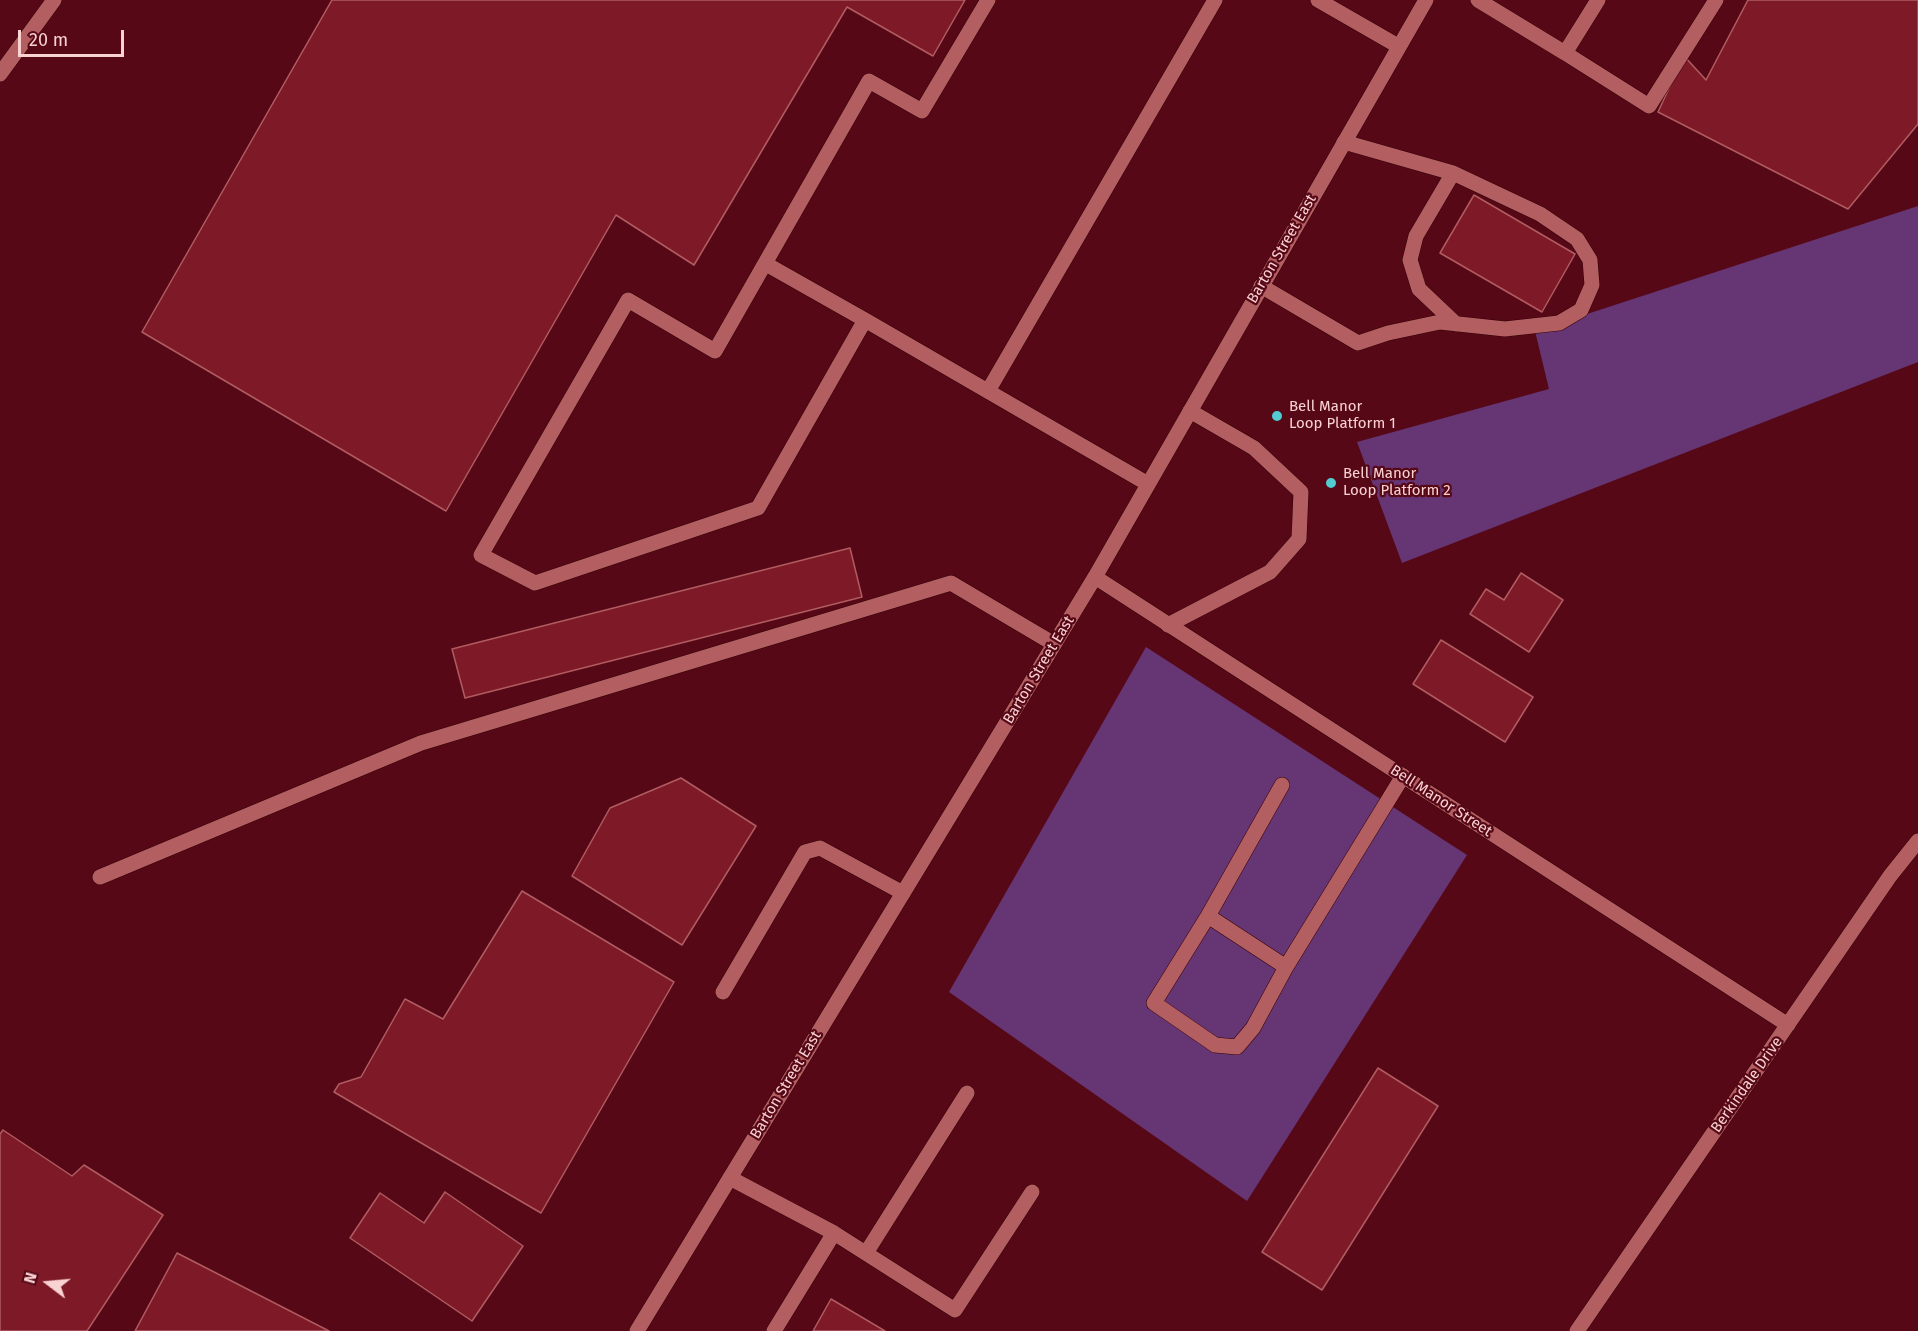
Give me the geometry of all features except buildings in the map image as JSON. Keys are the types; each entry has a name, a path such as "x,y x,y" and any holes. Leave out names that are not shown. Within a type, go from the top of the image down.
{"main road":[{"path":"0,74 54,0"},
{"path":"866,320 758,508 534,583 481,555 628,300 715,351 869,81 922,111 988,0"},
{"path":"988,391 1215,0"},
{"path":"1318,0 1398,46"},
{"name":"Barton Street East","path":"637,1331 1095,577 1426,0"},
{"path":"1478,0 1648,106 1716,0"},
{"path":"1566,53 1598,0"},
{"path":"1262,286 1358,343 1388,333 1440,322 1505,329 1559,323 1581,310 1592,285 1590,260 1577,240 1540,214 1454,173 1344,142"},
{"path":"1454,173 1416,236 1410,260 1419,289 1456,324"},
{"path":"765,264 1148,484"},
{"path":"1168,625 1270,572 1299,539 1301,492 1254,448 1190,411"},
{"name":"Bell Manor Street","path":"1095,577 1788,1025"},
{"path":"100,877 421,743 951,583 1054,644"},
{"path":"1282,785 1208,916 1154,1003 1215,1045 1237,1047 1253,1028 1286,967 1403,777"},
{"name":"Berkindale Drive","path":"1577,1331 1890,876 1918,841"},
{"path":"723,992 805,852 820,848 903,893"},
{"path":"1208,916 1286,967"},
{"path":"866,1252 967,1093"},
{"path":"730,1178 834,1233 955,1310 1032,1192"},
{"path":"774,1331 834,1233"}],"shaded area":[{"path":"1918,206 1918,362 1402,563 1357,442 1549,389 1535,331"},
{"path":"1146,647 1467,855 1247,1201 949,992"}],"place":[{"name":"Bell Manor Loop Platform 1","path":"1277,416"},
{"name":"Bell Manor Loop Platform 2","path":"1331,483"}]}
